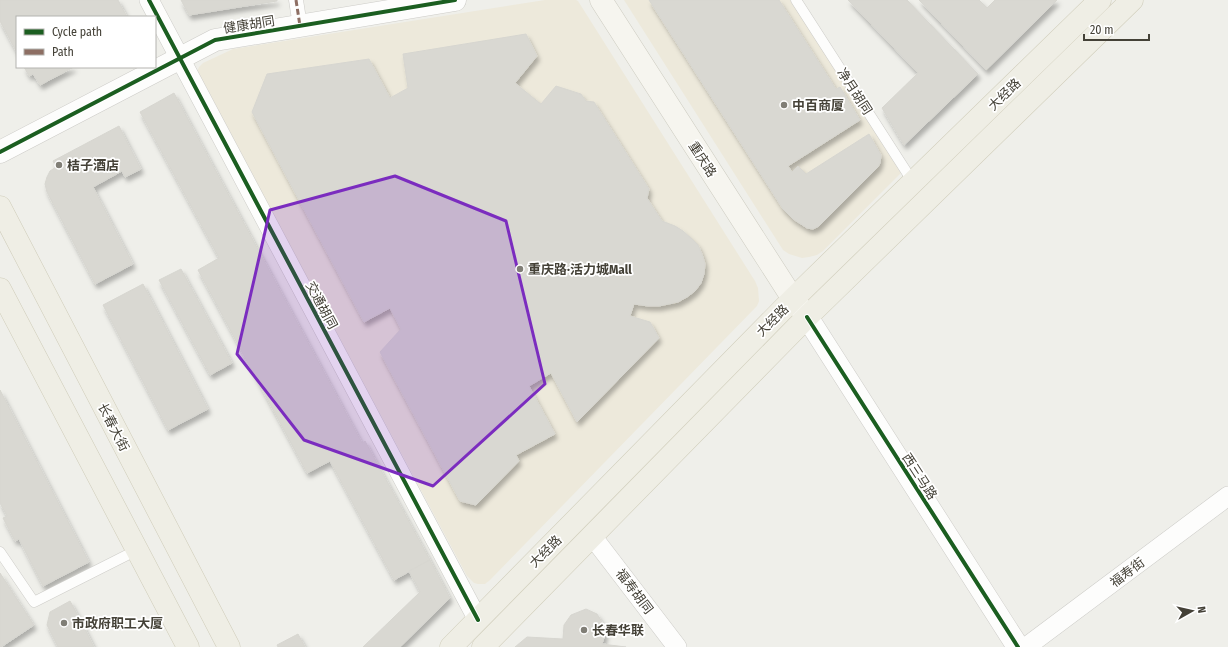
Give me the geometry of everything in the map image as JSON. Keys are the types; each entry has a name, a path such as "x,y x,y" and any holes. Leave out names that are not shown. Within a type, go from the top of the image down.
{"main road":[{"name":"重庆路","path":"601,0 806,317"},
{"name":"大经路","path":"451,647 794,299 1100,0"},
{"name":"大经路","path":"483,647 806,317 1132,0"},
{"name":"长春大街","path":"0,207 229,647"},
{"path":"0,289 188,647"}],"street":[{"name":"交通胡同","path":"149,0 478,620"},
{"path":"296,0 300,26"},
{"name":"健康胡同","path":"0,152 215,40 300,26 417,3 455,0"},
{"name":"西三马路","path":"806,317 1018,647"},
{"name":"福寿街","path":"1026,647 1228,496"},
{"name":"福寿胡同","path":"592,536 677,647"}],"lane":[{"name":"净月胡同","path":"796,0 913,182"},
{"path":"0,552 34,602 137,550"}],"highlighted area":[{"path":"395,176 506,221 545,384 433,486 304,440 237,354 270,210"}],"shaded area":[{"name":"重庆路·活力城Mall","path":"545,0 578,1 755,281 758,288 759,301 757,306 490,580 485,584 478,584 474,583 467,576 197,72 203,63 233,49"},
{"name":"中百商厦","path":"624,0 790,0 901,173 823,251 817,255 802,258 789,254 783,250"}],"building":[{"path":"0,0 118,0 126,16 16,16 16,51 0,21"},
{"path":"181,0 277,0 277,1 189,15"},
{"name":"中百商厦","path":"649,0 779,0 836,89 840,87 860,120 788,166 792,172 798,166 806,174 869,134 881,155 878,167 819,226 813,229 807,228 793,219 783,209"},
{"path":"848,0 907,0 978,74 904,145 882,108 918,73"},
{"path":"919,0 979,0 987,8 995,0 1057,0 986,70"},
{"name":"重庆路·活力城Mall","path":"526,34 537,56 515,83 541,104 556,86 581,94 586,101 594,102 649,189 647,198 662,221 683,231 698,245 705,264 704,274 701,283 695,291 678,302 659,306 634,304 630,316 650,322 659,338 577,422 551,373 529,386 555,434 516,455 519,461 476,505 460,501 380,352 401,329 390,308 364,322 252,112 267,74 369,59 390,98 408,88 403,54"},
{"path":"25,68 72,68 40,85 33,74 29,76"},
{"path":"174,93 362,443 365,441 430,560 394,580 330,461 307,473 198,270 219,258 140,112"},
{"path":"119,126 141,169 125,177 122,171 93,187 133,264 95,284 47,192 45,184 50,171 56,167 53,161"},
{"path":"181,269 232,363 210,375 159,280"},
{"path":"143,284 208,409 168,430 103,305"},
{"path":"0,390 89,562 43,586 19,539 15,541 3,518 7,516 0,503"},
{"path":"430,560 450,598 400,647 363,647 420,592 409,571"},
{"path":"0,573 34,625 1,647 0,647"},
{"name":"市政府职工大厦","path":"70,601 94,647 58,647 47,625 50,612"},
{"name":"长春华联","path":"586,609 597,614 604,625 605,635 602,644 626,647 515,647 527,637 563,639 564,625 571,615"},
{"path":"298,634 305,647 278,647 277,645"}],"marked path":[{"path":"296,0 300,26"}],"cycle path":[{"path":"149,0 478,620"},
{"path":"0,152 215,40 455,0"},
{"path":"807,317 1018,647"}],"place":[{"name":"中百商厦","path":"784,105"},
{"name":"桔子酒店","path":"59,165"},
{"name":"重庆路·活力城Mall","path":"520,269"},
{"name":"市政府职工大厦","path":"64,623"},
{"name":"长春华联","path":"584,630"}]}
